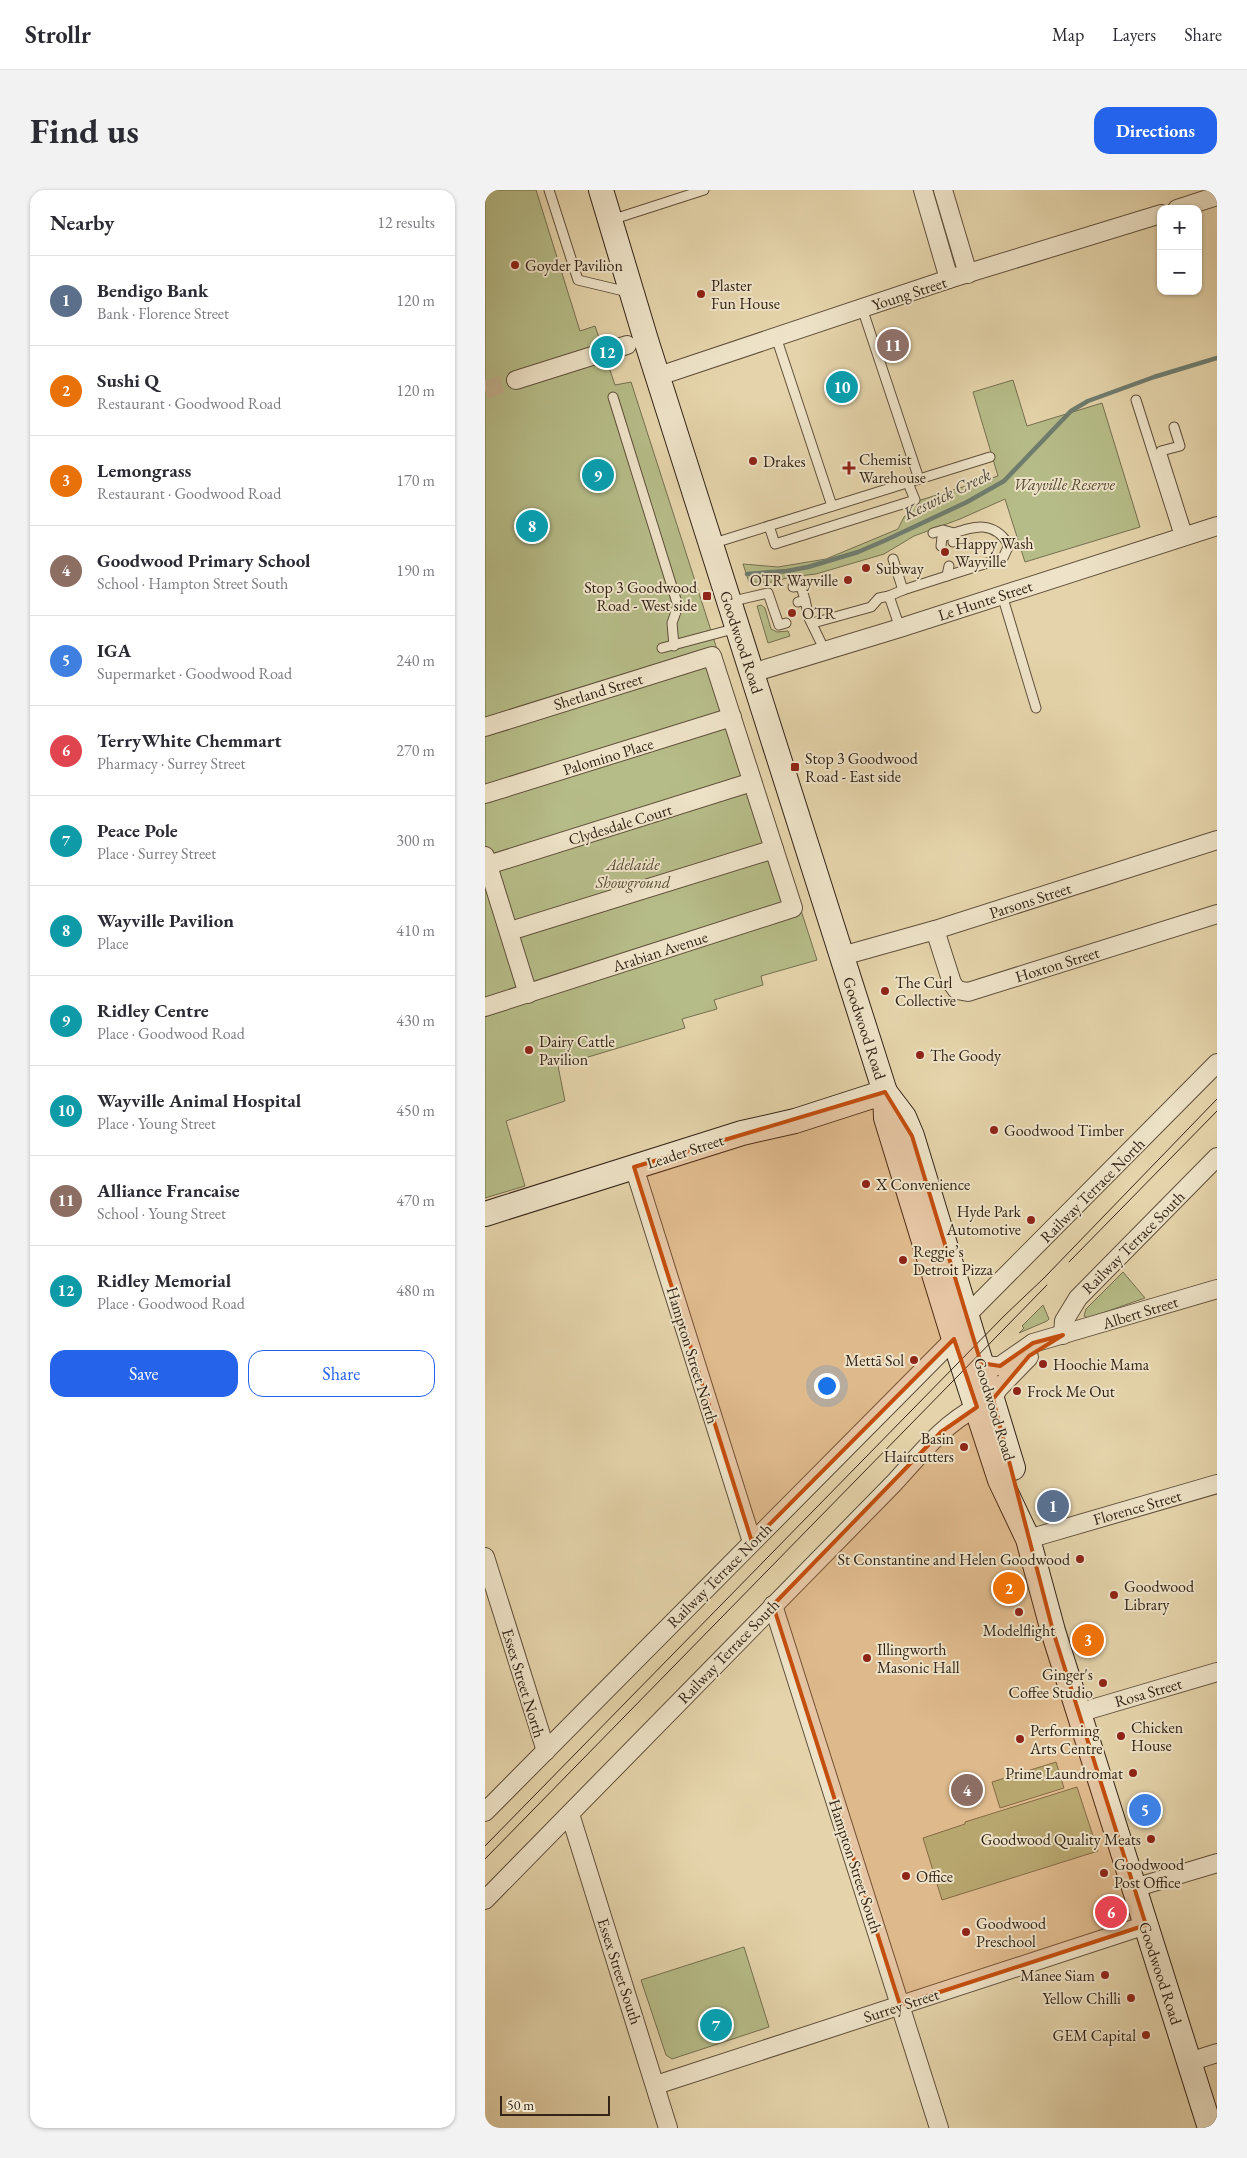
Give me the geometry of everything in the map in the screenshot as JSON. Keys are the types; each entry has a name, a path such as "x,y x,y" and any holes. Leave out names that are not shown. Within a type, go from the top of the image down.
{"main road":[{"name":"Goodwood Road","path":"601,190 631,292 885,1092 886,1118 954,1339 973,1368"},
{"name":"Goodwood Road","path":"885,1092 904,1117 912,1136 967,1316 973,1368 985,1403 1015,1476 1026,1535 1053,1631 1210,2128"},
{"name":"Leader Street","path":"485,1214 742,1133 795,1121 885,1092"}],"street":[{"path":"923,190 949,279"},
{"path":"943,190 968,274"},
{"path":"1189,205 1217,196"},
{"name":"Young Street","path":"659,376 949,279 1157,215"},
{"path":"516,380 627,345"},
{"name":"Le Hunte Street","path":"751,673 900,628 1217,526"},
{"name":"Shetland Street","path":"485,727 712,656 732,717"},
{"path":"510,931 774,849 732,717"},
{"name":"Palomino Place","path":"485,794 732,717"},
{"name":"Clydesdale Court","path":"487,860 752,782"},
{"name":"Parsons Street","path":"841,956 935,930 1217,840"},
{"name":"Arabian Avenue","path":"485,1007 793,908 774,849"},
{"path":"487,860 528,994"},
{"name":"Hoxton Street","path":"935,930 952,983 957,990 968,992 1217,914"},
{"name":"Railway Terrace North","path":"967,1316 1217,1063"},
{"name":"Railway Terrace South","path":"1063,1336 1064,1321 1078,1298 1217,1157"},
{"name":"Hampton Street North","path":"634,1167 752,1542"},
{"name":"Albert Street","path":"973,1368 1000,1366 1033,1343 1063,1336 1217,1289"},
{"name":"Albert Street","path":"985,1403 1029,1356 1063,1336"},
{"name":"Railway Terrace North","path":"485,1812 954,1339"},
{"path":"925,1368 945,1361 973,1368"},
{"name":"Railway Terrace South","path":"485,1900 894,1483 941,1432 961,1416 985,1403"},
{"name":"Florence Street","path":"1026,1535 1217,1484"},
{"name":"Essex Street North","path":"485,1557 546,1751"},
{"name":"Hampton Street South","path":"773,1605 939,2128"},
{"name":"Rosa Street","path":"1078,1713 1217,1672"},
{"name":"Essex Street South","path":"570,1814 668,2128"},
{"path":"1134,1888 1217,1864"},
{"name":"Surrey Street","path":"656,2085 1146,1925"},
{"path":"1189,2062 1217,2053"}],"lane":[{"path":"549,190 578,280 631,292"},
{"path":"610,220 704,190"},
{"path":"862,308 919,479"},
{"path":"776,337 832,506"},
{"path":"613,397 678,606 672,623 674,646"},
{"path":"1136,400 1184,537"},
{"path":"1174,427 1180,446 1161,451 1184,537"},
{"path":"712,548 769,526 990,457"},
{"path":"769,526 775,544 915,500 908,483"},
{"path":"808,620 871,606 879,598 959,572 973,563 1003,558 1009,545 1004,537 992,528 977,530 953,538 942,537 941,546"},
{"path":"933,533 943,530 953,538"},
{"path":"893,559 903,590"},
{"path":"959,572 961,562"},
{"path":"947,576 949,566"},
{"path":"936,580 938,569"},
{"path":"920,585 923,575"},
{"path":"793,587 801,586 801,601 808,620 825,651"},
{"path":"729,602 772,592 777,607 779,625 786,623"},
{"path":"1003,594 1036,708"},
{"path":"889,596 900,628"},
{"path":"662,648 737,628"}],"highlighted area":[{"path":"885,1092 912,1136 981,1363 1000,1366 1033,1343 1063,1335 1029,1356 993,1399 1053,1631 1146,1925 900,2005 773,1605 941,1432 977,1407 954,1339 752,1542 634,1167"}],"green space":[{"name":"Adelaide Showground","path":"485,190 536,190 580,331 595,326 615,385 631,382 817,960 761,976 763,985 714,1000 717,1009 682,1019 685,1028 558,1066 565,1101 506,1121 525,1186 485,1198"},
{"name":"Wayville Reserve","path":"1013,380 1027,426 1102,403 1140,527 1025,562 1005,499 960,519 914,536 884,554 816,574 790,577 773,582 749,582 743,564 778,567 826,559 898,529 904,517 912,510 911,503 998,476 973,392"},
{"path":"761,605 765,608 771,629 777,632 788,631 790,636 768,643 757,606"},
{"path":"1123,1272 1145,1298 1088,1318 1084,1316 1086,1309"},
{"path":"1043,1305 1049,1319 1019,1333 1024,1328 1022,1326"},
{"path":"1056,1762 1064,1788 1000,1808 992,1782"},
{"path":"1077,1787 1098,1851 942,1900 923,1838 965,1824 965,1822"},
{"path":"744,1947 769,2027 672,2059 666,2055 641,1980"}],"waterway":[{"name":"Keswick Creek","path":"747,574 787,571 808,567 858,552 886,540 967,502 1004,481 1071,411 1088,401 1154,377 1217,358"}],"tunnel":[{"path":"485,390 516,380"}],"tram line":[{"path":"485,1846 1004,1316 1044,1278 1217,1099"},
{"path":"1069,1262 1217,1111"},
{"path":"485,1859 1047,1285"}],"place":[{"name":"Goyder Pavilion","path":"515,265"},
{"name":"Plaster Fun House","path":"701,294"},
{"name":"Alliance Francaise","path":"893,345"},
{"name":"Ridley Memorial","path":"607,352"},
{"name":"Wayville Animal Hospital","path":"842,387"},
{"name":"Drakes","path":"753,461"},
{"name":"Chemist Warehouse","path":"849,468"},
{"name":"Ridley Centre","path":"598,475"},
{"name":"Wayville Pavilion","path":"532,526"},
{"name":"Happy Wash Wayville","path":"945,552"},
{"name":"Subway","path":"866,568"},
{"name":"OTR Wayville","path":"848,580"},
{"name":"Stop 3 Goodwood Road - West side","path":"707,596"},
{"name":"OTR","path":"792,613"},
{"name":"Stop 3 Goodwood Road - East side","path":"795,767"},
{"name":"The Curl Collective","path":"885,991"},
{"name":"Dairy Cattle Pavilion","path":"529,1050"},
{"name":"The Goody","path":"920,1055"},
{"name":"Goodwood Timber","path":"994,1130"},
{"name":"X Convenience","path":"866,1184"},
{"name":"Hyde Park Automotive","path":"1031,1220"},
{"name":"Reggie’s Detroit Pizza","path":"903,1260"},
{"name":"Mettā Sol","path":"914,1360"},
{"name":"Hoochie Mama","path":"1043,1364"},
{"name":"Frock Me Out","path":"1017,1391"},
{"name":"Basin Haircutters","path":"964,1447"},
{"name":"Bendigo Bank","path":"1053,1506"},
{"name":"St Constantine and Helen Goodwood","path":"1080,1559"},
{"name":"Sushi Q","path":"1009,1588"},
{"name":"Goodwood Library","path":"1114,1595"},
{"name":"Modelflight","path":"1019,1612"},
{"name":"Lemongrass","path":"1088,1640"},
{"name":"Illingworth Masonic Hall","path":"867,1658"},
{"name":"Ginger's Coffee Studio","path":"1103,1683"},
{"name":"Chicken House","path":"1121,1736"},
{"name":"Performing Arts Centre","path":"1020,1739"},
{"name":"Prime Laundromat","path":"1133,1773"},
{"name":"Goodwood Primary School","path":"967,1790"},
{"name":"IGA","path":"1145,1810"},
{"name":"Goodwood Quality Meats","path":"1151,1839"},
{"name":"Goodwood Post Office","path":"1104,1873"},
{"name":"Office","path":"906,1876"},
{"name":"TerryWhite Chemmart","path":"1111,1912"},
{"name":"Goodwood Preschool","path":"966,1932"},
{"name":"Manee Siam","path":"1105,1975"},
{"name":"Yellow Chilli","path":"1131,1998"},
{"name":"Peace Pole","path":"716,2025"},
{"name":"GEM Capital","path":"1146,2035"}]}
